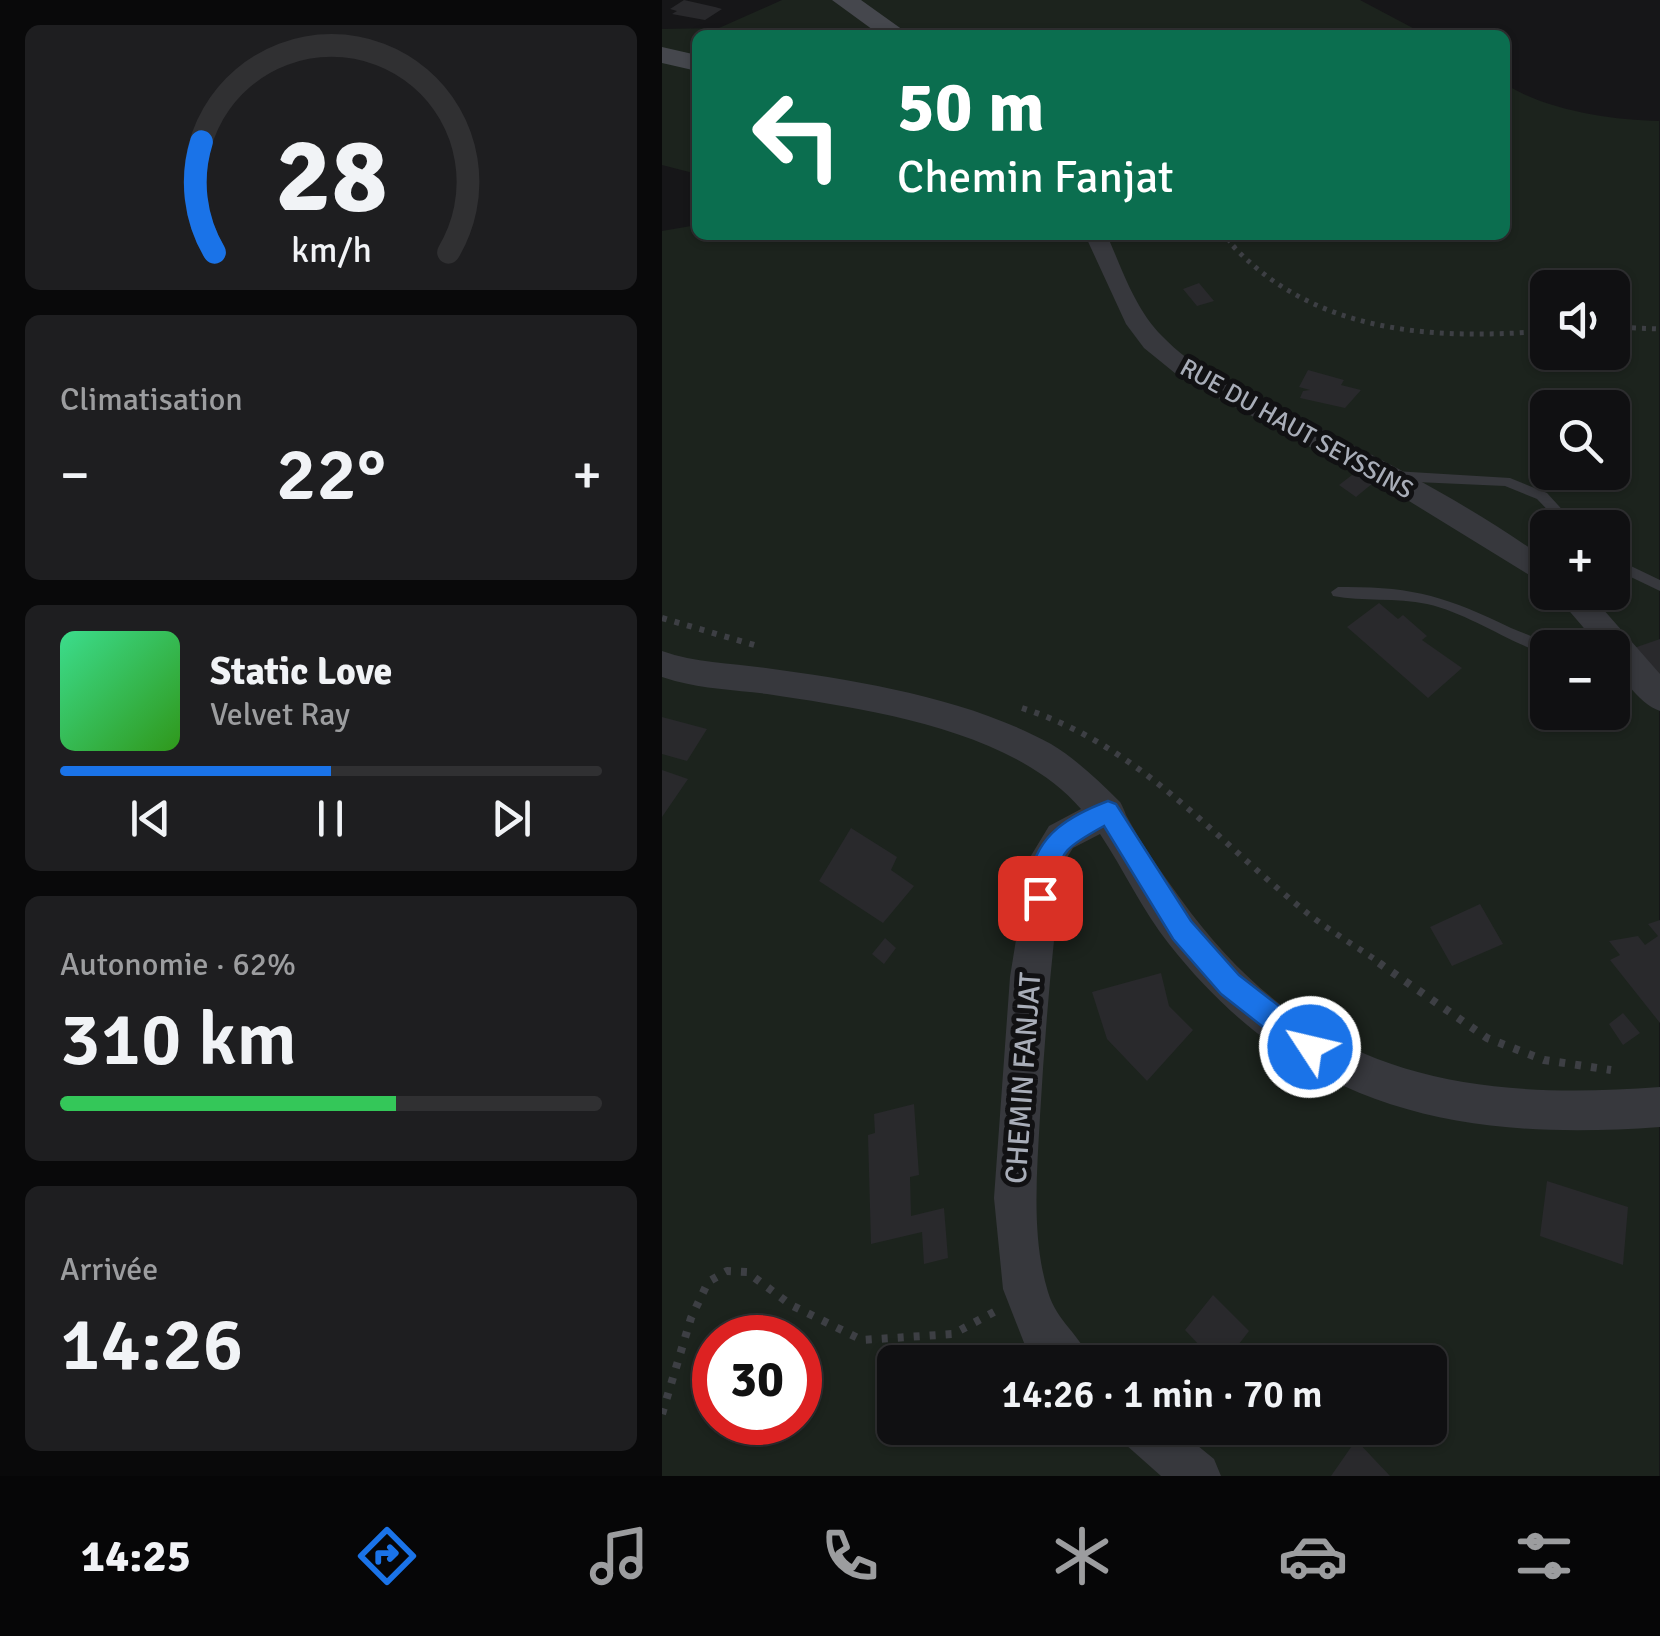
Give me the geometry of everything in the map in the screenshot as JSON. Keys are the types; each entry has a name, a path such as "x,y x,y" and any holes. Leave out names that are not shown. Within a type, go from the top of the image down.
{"main road":[{"path":"844,0 890,30"},
{"path":"662,54 692,61"}],"street":[{"name":"RUE DU HAUT SEYSSINS","path":"1098,240 1130,310 1151,340 1173,361 1236,399 1386,476 1530,562"},
{"path":"1588,610 1638,682"},
{"path":"662,664 798,686 940,718 1041,755 1108,812 1182,930 1230,984 1292,1035 1370,1081 1420,1098 1504,1112 1557,1116 1660,1107"},
{"name":"CHEMIN FANJAT","path":"1051,1345 1044,1338 1024,1276 1014,1198 1030,977 1046,858 1062,836 1108,812"},
{"path":"1161,1445 1197,1476"}],"lane":[{"path":"1386,476 1506,481 1542,496 1556,510"},
{"path":"1630,571 1660,586"},
{"path":"1338,592 1425,599 1455,608 1530,642"}],"path":[{"path":"1228,240 1267,278 1344,318 1387,330 1450,337 1530,332"},
{"path":"1630,328 1660,329"},
{"path":"1017,706 1069,723 1126,759 1212,828 1302,909 1487,1038 1544,1060 1626,1072"},
{"path":"662,1414 691,1318 708,1282 727,1271 747,1272 791,1305 862,1340 953,1334 993,1314 1024,1276"}],"shaded area":[{"path":"782,0 1360,0 1417,30 692,30 692,173 662,165 662,29 719,28"},
{"path":"1510,87 1539,101 1579,112 1659,121 1659,1476 662,1476 662,231 692,226 692,240 1510,240"}],"building":[{"path":"684,0 722,9 705,20 672,14 677,11 670,9"},
{"path":"1199,283 1214,301 1197,306 1183,289"},
{"path":"1308,370 1344,380 1341,385 1361,390 1345,408 1300,398 1303,391 1310,390 1299,387"},
{"path":"1356,472 1373,483 1356,497 1339,485"},
{"path":"1379,603 1398,619 1403,615 1427,636 1422,640 1462,668 1428,698 1347,627"},
{"path":"1660,639 1660,677 1634,648"},
{"path":"662,717 707,729 687,761 662,754"},
{"path":"662,770 688,779 662,817"},
{"path":"851,828 897,857 891,870 914,886 883,923 819,881"},
{"path":"1480,904 1503,944 1452,966 1430,927"},
{"path":"1660,920 1660,1023 1610,960 1620,955 1609,941 1638,936 1645,945 1658,936 1648,924"},
{"path":"885,938 896,948 884,964 872,954"},
{"path":"1161,973 1169,1006 1193,1030 1147,1081 1107,1039 1092,992"},
{"path":"1623,1013 1640,1033 1623,1045 1609,1024"},
{"path":"914,1104 919,1175 910,1177 911,1216 944,1208 948,1258 924,1264 922,1232 871,1244 868,1135 875,1133 874,1114"},
{"path":"1547,1181 1628,1207 1623,1265 1540,1236"},
{"path":"1213,1295 1249,1331 1238,1345 1199,1345 1185,1330"},
{"path":"1353,1445 1361,1445 1390,1476 1331,1476"}],"route":[{"path":"1040,898 1046,858 1062,836 1108,812 1182,930 1259,1011 1310,1047"}]}
